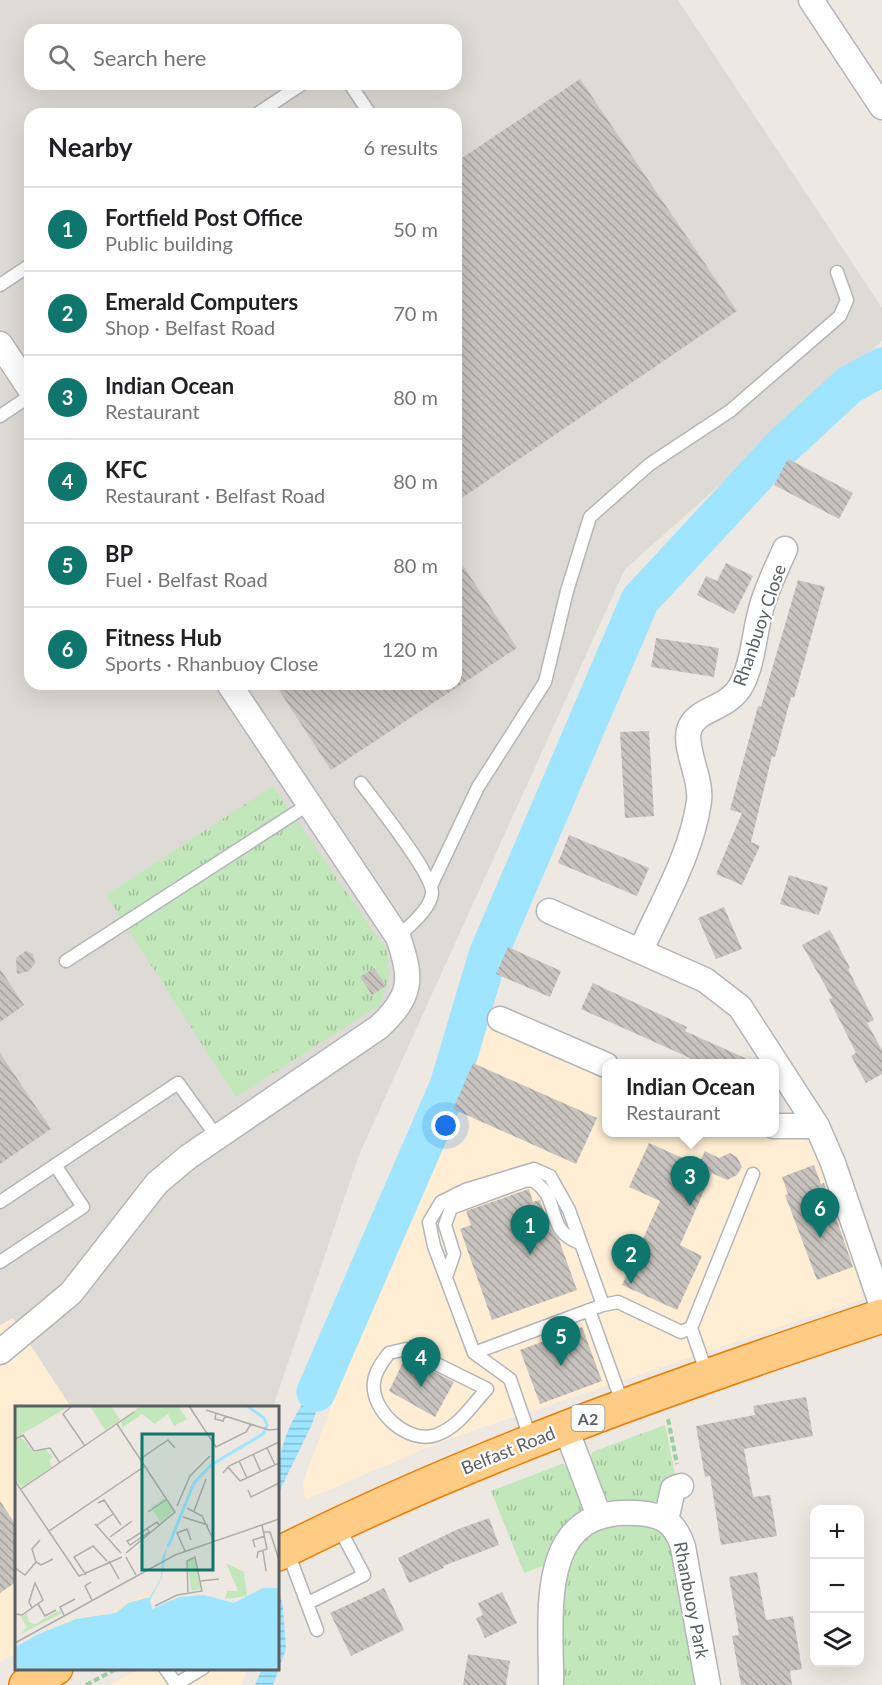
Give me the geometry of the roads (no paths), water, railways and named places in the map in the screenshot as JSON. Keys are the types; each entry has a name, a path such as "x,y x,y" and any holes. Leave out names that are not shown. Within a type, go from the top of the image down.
{"highway":[{"name":"Belfast Road","path":"291,1555 338,1525 431,1481 565,1426 882,1316"}],"street":[{"path":"811,0 882,107"},
{"path":"0,344 24,379"},
{"name":"Rhanbuoy Close","path":"641,950 688,844 697,813 699,790 688,741 690,727 697,716 729,701 743,682 760,611 785,549"},
{"path":"0,1352 71,1293 157,1183 217,1137 379,1027 398,1009 408,985 407,964 398,937 233,690"},
{"path":"549,911 705,980 730,998 748,1017 775,1059"},
{"path":"500,1019 602,1063"},
{"path":"779,1066 817,1126 833,1164 882,1306"},
{"path":"779,1125 817,1126"},
{"path":"551,1685 552,1585 556,1563 575,1533 599,1516 565,1426"},
{"name":"Rhanbuoy Park","path":"666,1520 673,1490 681,1486"},
{"name":"Rhanbuoy Park","path":"599,1516 636,1513 666,1520 676,1529 683,1547 708,1685"}],"lane":[{"path":"266,108 293,90"},
{"path":"354,90 366,108"},
{"path":"0,285 24,269"},
{"path":"398,937 425,909 430,898 431,886 478,787 545,682 567,591 590,518 650,464 730,411 840,316 847,300 837,272"},
{"path":"0,416 24,400"},
{"path":"361,783 420,864 431,886"},
{"path":"66,961 309,804"},
{"path":"0,1202 178,1083 217,1137"},
{"path":"0,1262 83,1207 56,1165"},
{"path":"531,1440 510,1379 474,1353 429,1222 441,1202 465,1190 534,1169 550,1176 566,1204 603,1305"},
{"path":"707,1376 691,1328 753,1174"},
{"path":"474,1353 603,1305 618,1302 681,1332 691,1328"},
{"path":"589,1310 623,1405"},
{"path":"487,1389 413,1350 398,1349 389,1353 374,1378 376,1399 399,1428 424,1438 435,1436 458,1423 487,1389 510,1379"},
{"path":"308,1603 364,1575 338,1525"},
{"path":"291,1555 317,1630"},
{"path":"166,1670 175,1685 200,1670"}],"water":[{"path":"311,1391 322,1393 312,1424 279,1492 281,1452 295,1416"},
{"path":"279,1591 283,1607 286,1649 279,1668"},
{"path":"262,1670 278,1670 273,1685 255,1685"}],"waterway":[{"path":"316,1392 449,1086 488,955 640,600 783,446 849,385 882,367"}],"place":[{"name":"Indian Ocean","path":"690,1206"},
{"name":"Fitness Hub","path":"820,1238"},
{"name":"Fortfield Post Office","path":"530,1255"},
{"name":"Emerald Computers","path":"631,1284"},
{"name":"BP","path":"561,1366"},
{"name":"KFC","path":"421,1387"}]}
